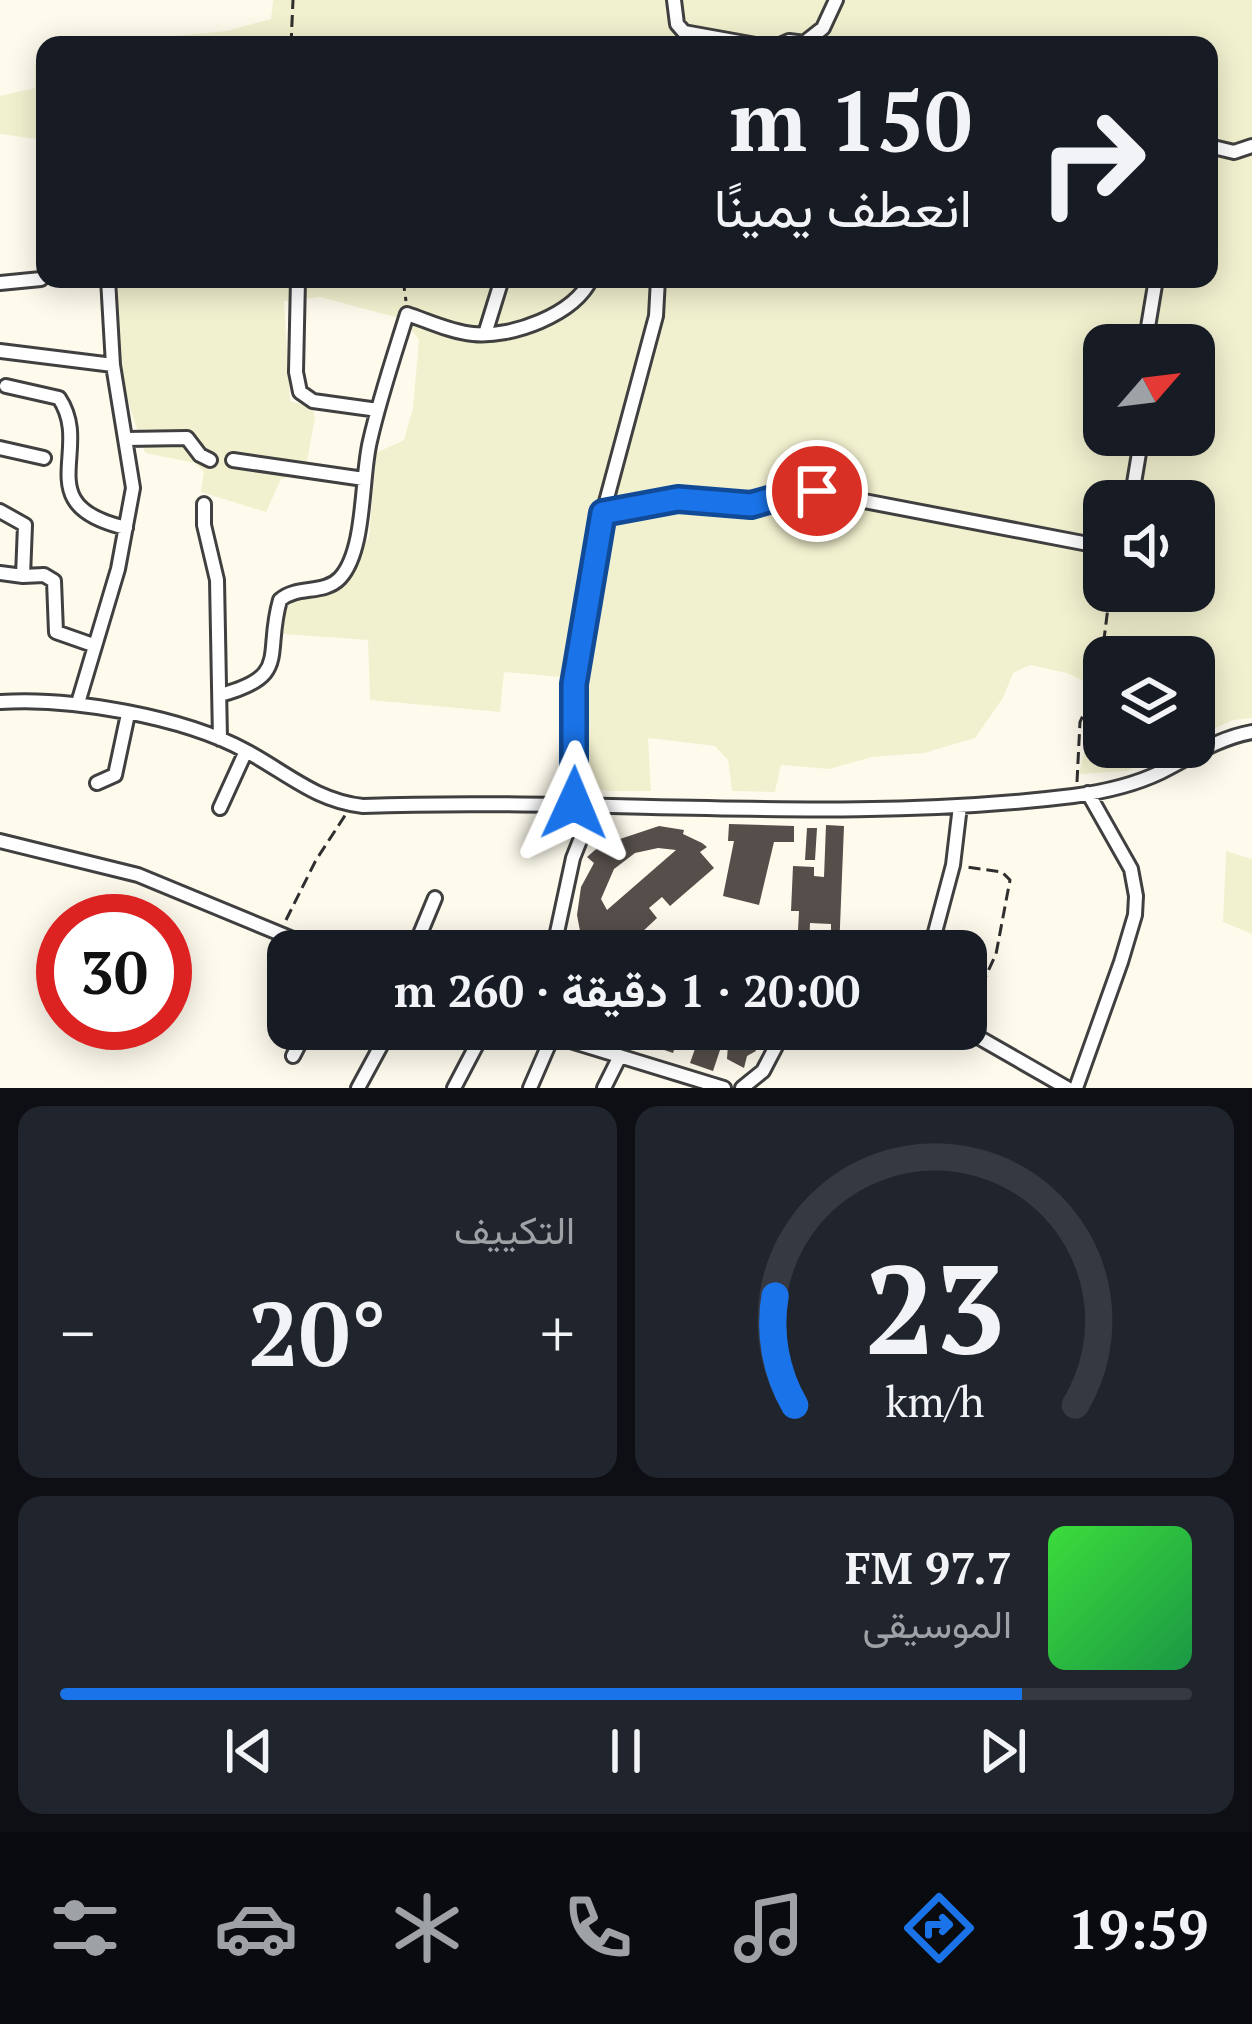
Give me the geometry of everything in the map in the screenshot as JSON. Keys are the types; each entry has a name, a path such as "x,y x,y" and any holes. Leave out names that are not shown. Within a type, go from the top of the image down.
{"street":[{"path":"674,0 677,24 684,32 706,36"},
{"path":"813,36 824,28 836,0"},
{"path":"1218,148 1234,152 1252,146"},
{"path":"0,283 36,279"},
{"path":"78,703 133,488 113,365 109,288"},
{"path":"298,288 300,392 314,401 378,410"},
{"path":"485,334 499,288"},
{"path":"220,695 259,682 267,672 280,600 289,592 326,587 341,577 358,531 378,410 407,314 469,334 504,332 564,309 586,288"},
{"path":"574,803 574,684 603,513 652,333 657,288"},
{"path":"1148,324 1154,288"},
{"path":"0,351 113,365"},
{"path":"5,386 59,398 67,412 69,480 75,500 90,517 126,528"},
{"path":"126,440 191,440 200,455 210,460"},
{"path":"0,448 44,458"},
{"path":"233,460 364,479"},
{"path":"603,513 678,499 751,505 817,491 1083,543"},
{"path":"204,504 217,580 220,739"},
{"path":"0,511 25,525 23,576"},
{"path":"0,573 44,575 54,581 56,632 93,645"},
{"path":"0,702 78,703 220,739 320,796 351,805 574,803 773,812 960,806 1083,794 1145,779 1213,743 1252,732"},
{"path":"97,783 116,775 128,714"},
{"path":"220,808 247,751"},
{"path":"1076,1088 1121,962 1136,896 1131,869 1083,794"},
{"path":"558,930 573,859 594,805"},
{"path":"936,930 953,866 960,806"},
{"path":"0,841 137,875 275,930"},
{"path":"421,930 435,898"},
{"path":"987,1042 1067,1088"},
{"path":"292,1056 296,1050"},
{"path":"358,1088 379,1050"},
{"path":"454,1088 474,1050"},
{"path":"530,1088 539,1050"},
{"path":"601,1050 718,1087"},
{"path":"742,1088 763,1071 774,1050"},
{"path":"604,1088 620,1056"}],"path":[{"path":"291,36 292,0"},
{"path":"404,288 407,314"},
{"path":"1083,794 1080,722 1099,680 1107,612"},
{"path":"281,930 316,860 351,805"},
{"path":"953,866 1002,872 1010,880 996,954 987,974"}],"green space":[{"path":"273,0 1252,0 1252,718 1215,728 1215,636 1083,636 1083,681 1030,665 1013,673 1003,698 975,738 924,753 872,757 829,769 781,765 775,792 732,791 728,760 715,746 648,738 651,791 608,791 583,785 584,679 504,672 500,712 370,700 368,640 283,634 283,609 333,579 369,538 376,453 404,440 413,408 419,340 403,319 320,297 284,301 290,401 312,407 315,418 305,471 281,479 266,512 201,492 204,472 195,463 145,453 122,383 115,288 1218,288 1218,36 174,36 227,31 271,19"},
{"path":"35,64 36,139 0,134 0,96 35,88"},
{"path":"1083,756 1083,768 1133,768 1127,771 1079,774"},
{"path":"1226,851 1252,859 1252,934 1223,922"}],"building":[{"path":"729,824 794,826 794,842 774,842 759,905 723,896 734,841 728,841"},
{"path":"826,825 844,826 840,930 831,930 831,924 810,923 810,930 798,930 799,911 791,911 793,866 814,867 814,876 824,877"},
{"path":"659,826 684,830 683,834 707,847 700,852 714,868 670,906 662,897 649,908 657,918 644,930 580,930 581,887 594,863 587,857 616,832 620,839","holes":["676,850 607,910 601,899 614,869 635,853"]},
{"path":"807,828 817,828 815,860 805,860"},
{"path":"695,1050 720,1050 713,1071 690,1063"},
{"path":"728,1050 756,1051 747,1056 744,1068 727,1059"}],"route":[{"path":"574,803 574,684 603,513 678,499 751,505 817,491"}]}
